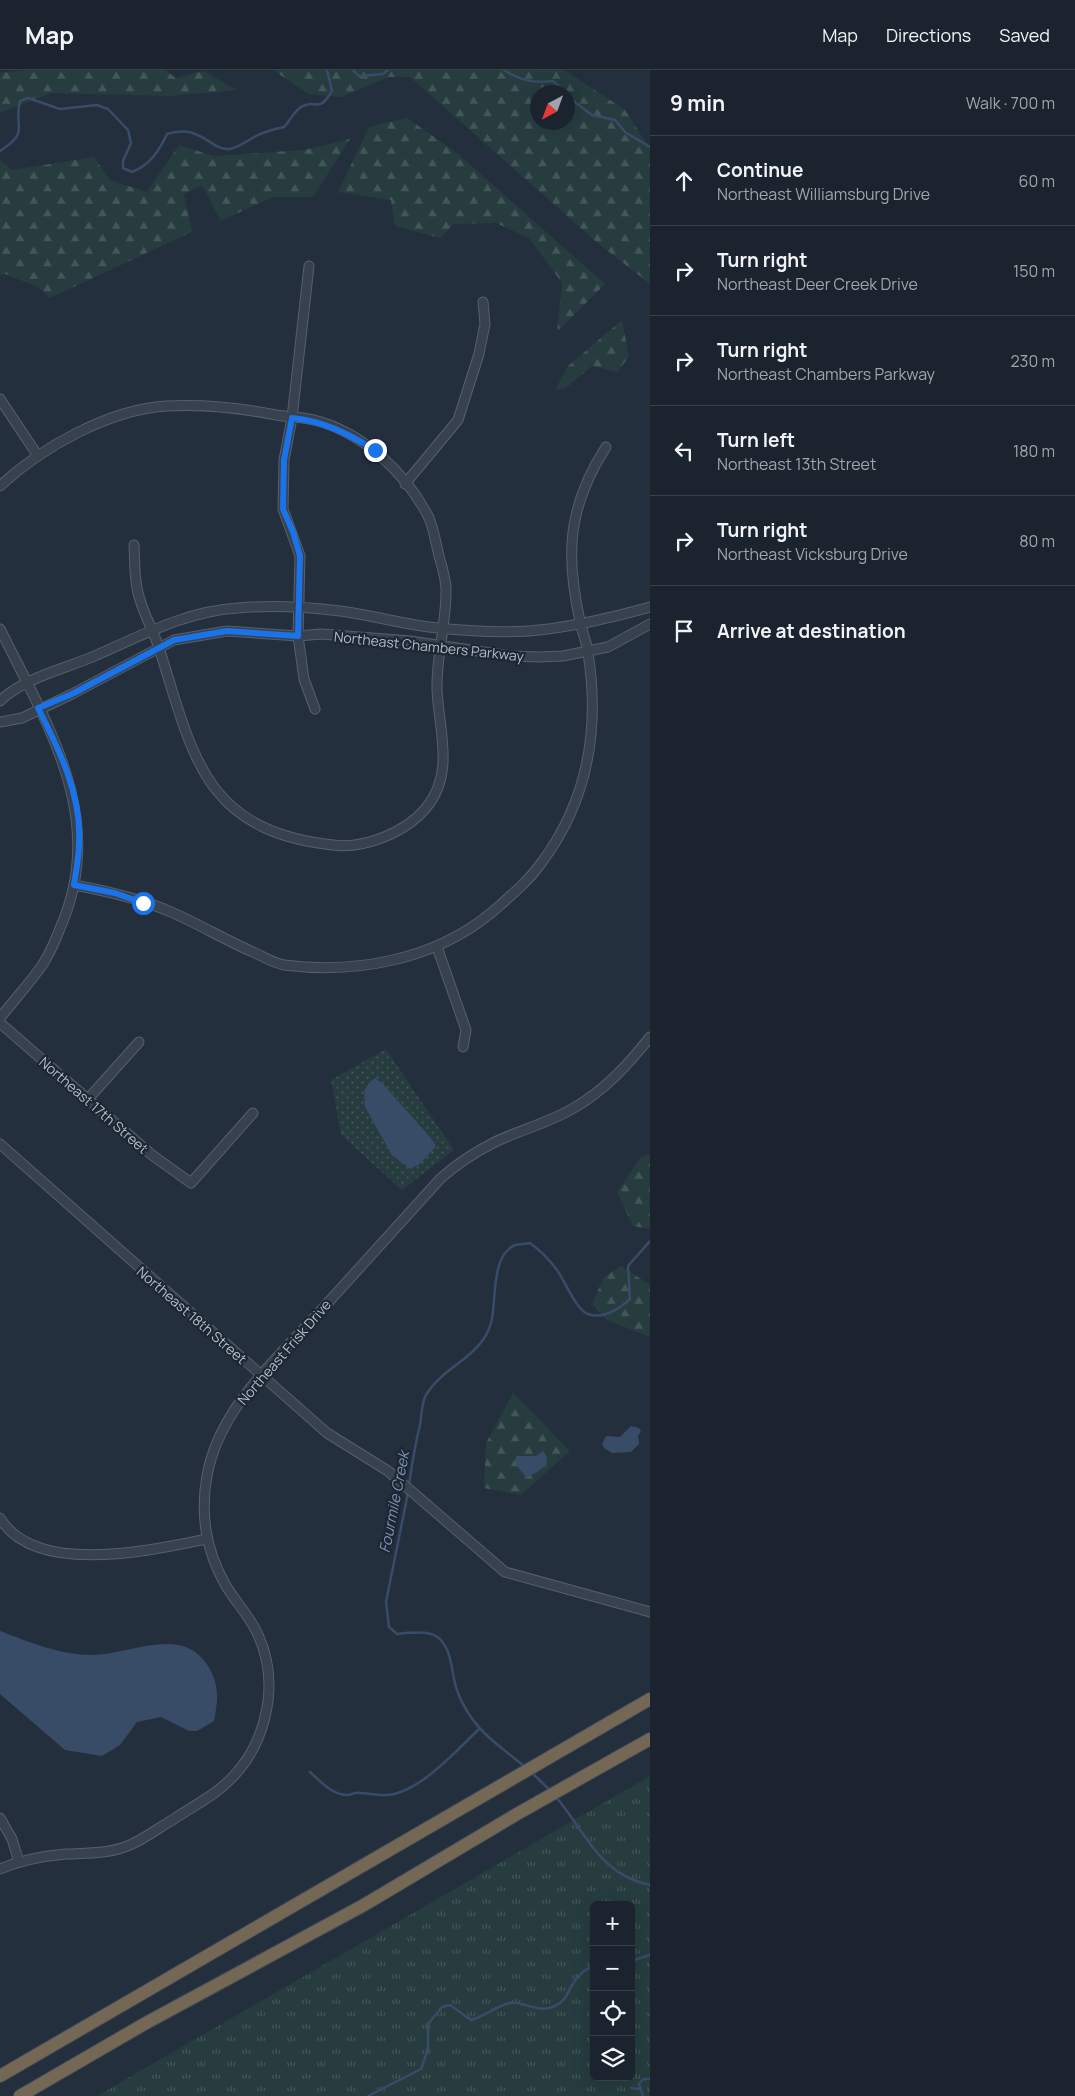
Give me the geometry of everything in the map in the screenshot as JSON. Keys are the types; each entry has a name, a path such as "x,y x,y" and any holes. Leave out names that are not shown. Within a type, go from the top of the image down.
{"highway":[{"path":"0,2076 555,1752 650,1699"},
{"path":"20,2096 146,2023 364,1905 517,1814 650,1739"}],"street":[{"path":"309,266 292,418 284,460 283,509 293,532 300,556 298,636 304,679 315,709"},
{"path":"405,484 435,451 458,420 480,354 485,324 483,302"},
{"path":"0,398 38,456"},
{"path":"0,486 22,466 82,429 130,414 165,406 261,412 315,420 348,433 375,450 405,484 430,520 446,582 446,608 437,688 445,759 440,783 426,808 404,828 374,839 342,846 291,839 264,827 237,811 215,792 200,768 183,730 159,648 140,600 135,574 134,545"},
{"path":"74,885 115,893 171,912 216,936 280,964 329,968 376,964 436,947 478,924 516,891 542,863 566,824 585,781 592,739 592,701 588,652 580,622 570,545 581,495 606,447"},
{"name":"Northeast Chambers Parkway","path":"26,683 95,656 152,630 192,616 237,608 300,608 443,627 513,631 539,630 650,606"},
{"name":"Northeast Chambers Parkway","path":"38,708 72,694 174,640 227,631 298,636 321,634 441,645 520,656 563,656 608,648 650,624"},
{"path":"0,629 59,748 72,791 80,841 70,906 44,963 0,1018"},
{"path":"0,701 10,691 26,683"},
{"path":"0,722 22,718 38,708"},
{"path":"436,947 466,1030 462,1047"},
{"name":"Northeast 17th Street","path":"0,1023 152,1155 191,1183 254,1113"},
{"name":"Northeast Frisk Drive","path":"0,1869 19,1862 54,1855 98,1854 130,1845 222,1787 249,1755 263,1725 267,1708 267,1663 258,1636 225,1584 207,1539 204,1492 210,1460 230,1416 261,1376 441,1178 455,1165 496,1141 552,1119 592,1097 609,1082 650,1036"},
{"path":"88,1099 139,1042"},
{"name":"Northeast 18th Street","path":"0,1144 327,1433 388,1471 506,1572 650,1612"},
{"path":"0,1518 11,1532 20,1539 54,1551 114,1555 207,1539"},
{"path":"0,1818 12,1840 19,1862"}],"green space":[{"path":"25,70 165,70 176,78 204,71 237,90 170,96 51,93 0,113 0,73"},
{"path":"273,70 564,70 625,110 650,149 650,284 600,245 410,77 389,77 341,97 309,94"},
{"path":"407,118 457,153 605,284 557,332 562,283 529,238 496,223 454,224 440,238 395,226 391,200 338,192 369,127"},
{"path":"350,139 313,197 273,197 221,221 202,185 184,194 192,232 50,298 38,287 5,274 0,275 0,160 12,170 94,157 110,180 147,192 179,145 214,156 304,150"},
{"path":"622,320 629,357 617,372 592,366 564,389 555,390 568,366"},
{"path":"386,1049 454,1150 402,1190 341,1135 331,1080"},
{"path":"650,1154 650,1229 633,1226 617,1192 640,1158"},
{"path":"621,1266 650,1285 650,1337 607,1320 592,1304 604,1277"},
{"path":"513,1393 570,1451 521,1495 484,1488 486,1443"},
{"path":"650,1776 650,2096 97,2096"}],"water":[{"path":"375,1078 384,1085 436,1146 420,1164 410,1169 392,1155 365,1107 364,1091"},
{"path":"631,1426 639,1428 641,1432 638,1435 639,1444 631,1452 612,1453 604,1448 602,1444 606,1436 620,1437"},
{"path":"543,1451 547,1460 546,1464 535,1473 526,1477 516,1465 516,1456 536,1456"},
{"path":"0,1631 68,1653 107,1654 154,1645 170,1644 184,1647 197,1653 208,1666 215,1680 217,1693 214,1721 197,1731 189,1731 161,1717 137,1722 120,1745 102,1756 65,1750 0,1694"}],"waterway":[{"path":"0,151 15,139 18,134 20,101 28,98 60,109 97,105 108,109 128,130 131,143 123,161 123,168 132,172 153,157 167,134 179,132 197,134 216,146 230,149 261,134 284,127 295,112 303,106 324,102 332,91 327,70"},
{"path":"353,70 359,76 383,74 388,70"},
{"path":"504,70 516,77 539,82 553,81 557,85"},
{"path":"575,102 592,115 615,120 625,132 650,147"},
{"name":"Fourmile Creek","path":"409,1485 424,1398 433,1385 471,1353 486,1335 493,1314 498,1269 507,1251 515,1245 530,1243 545,1255 554,1266 579,1307 588,1314 600,1316 616,1310 630,1299 628,1266 650,1241"},
{"name":"Fourmile Creek","path":"408,1493 386,1602 389,1627 397,1634 427,1633 440,1639 448,1651 456,1688 467,1711 486,1735 525,1767"},
{"path":"310,1772 332,1791 343,1795 355,1793 387,1795 399,1792 412,1787 436,1770 479,1729"},
{"name":"Fourmile Creek","path":"531,1772 551,1791"},
{"name":"Fourmile Creek","path":"556,1797 605,1862 618,1872 650,1885"},
{"path":"635,1960 650,1955"},
{"path":"368,2096 421,2069 428,2049 428,2024 442,2007 450,2005 471,2020 512,2003 542,2009 548,2008 561,2002 579,1975 590,1968"},
{"path":"643,2096 639,2084 643,2079 650,2079"},
{"path":"631,2088 639,2089"}],"route":[{"path":"143,903 115,893 74,885 80,841 77,814 59,748 38,708 72,694 174,640 227,631 298,636 301,585 300,556 293,532 283,509 284,460 292,418 315,420 348,433 375,450"}]}
